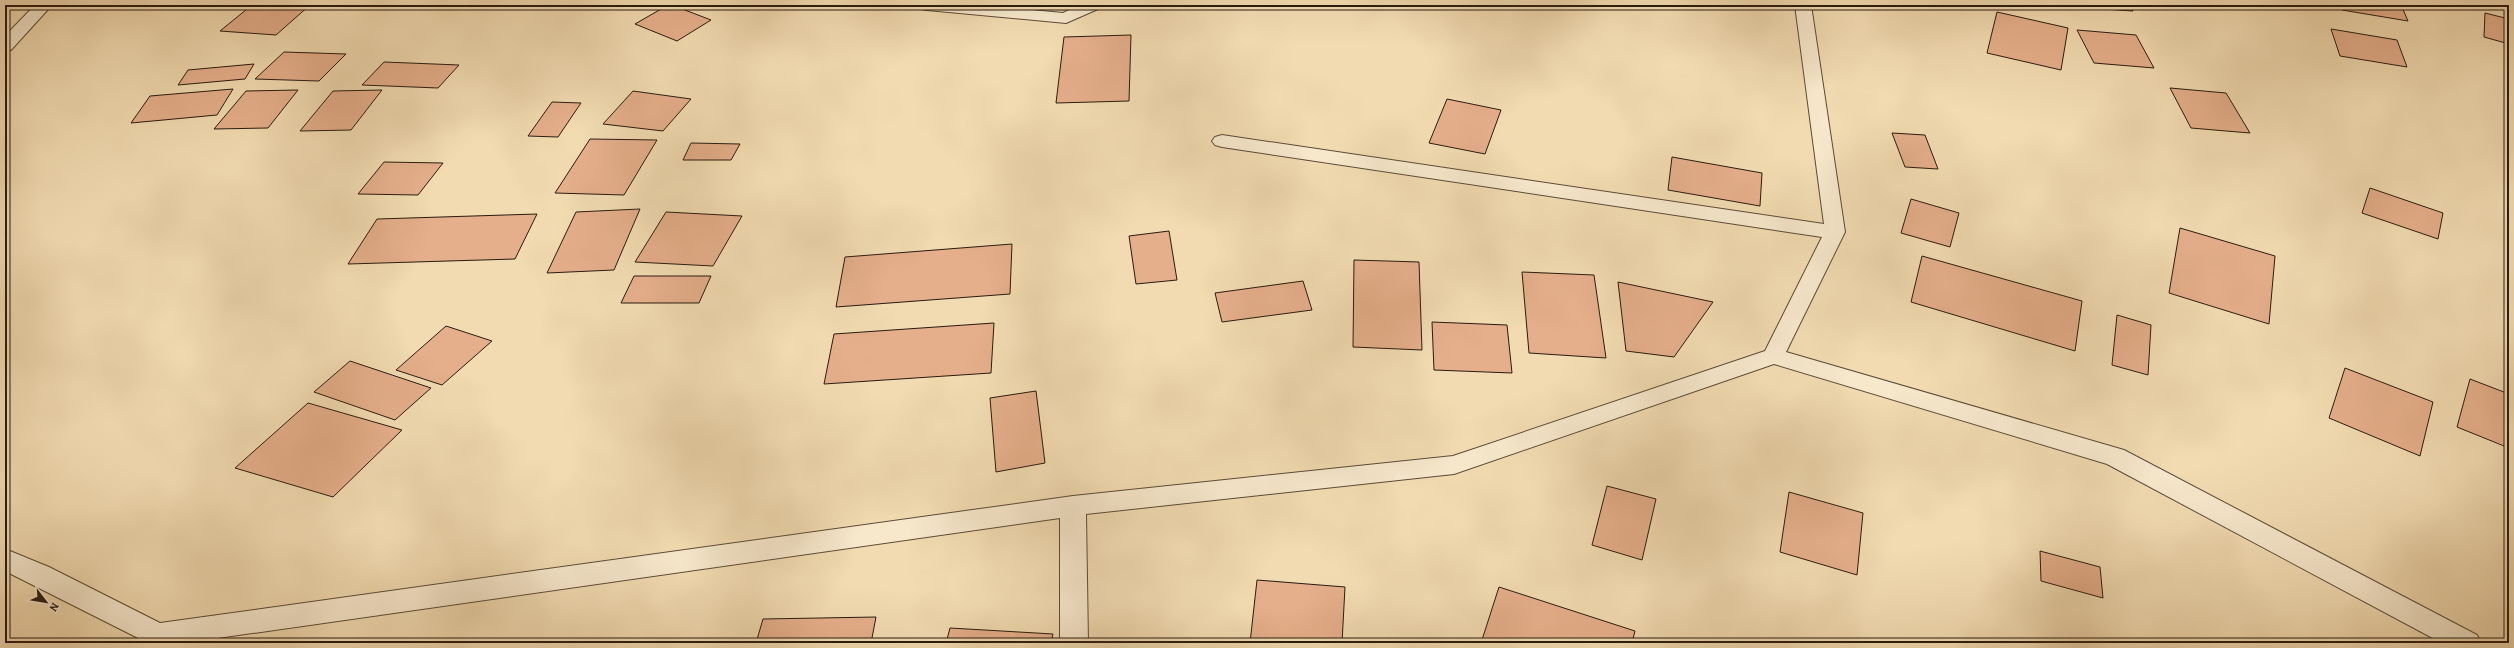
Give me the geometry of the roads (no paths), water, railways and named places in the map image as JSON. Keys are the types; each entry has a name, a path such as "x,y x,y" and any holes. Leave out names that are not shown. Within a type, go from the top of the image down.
{"street":[{"path":"5,46 44,5"},
{"path":"927,5 1066,18 1092,5"},
{"path":"1773,356 1835,232 1803,5"},
{"path":"1222,141 1835,232"},
{"path":"5,560 40,575 152,639 1073,506 1454,465 1773,356 2115,457 2468,643"},
{"path":"1073,506 1074,643"}]}
